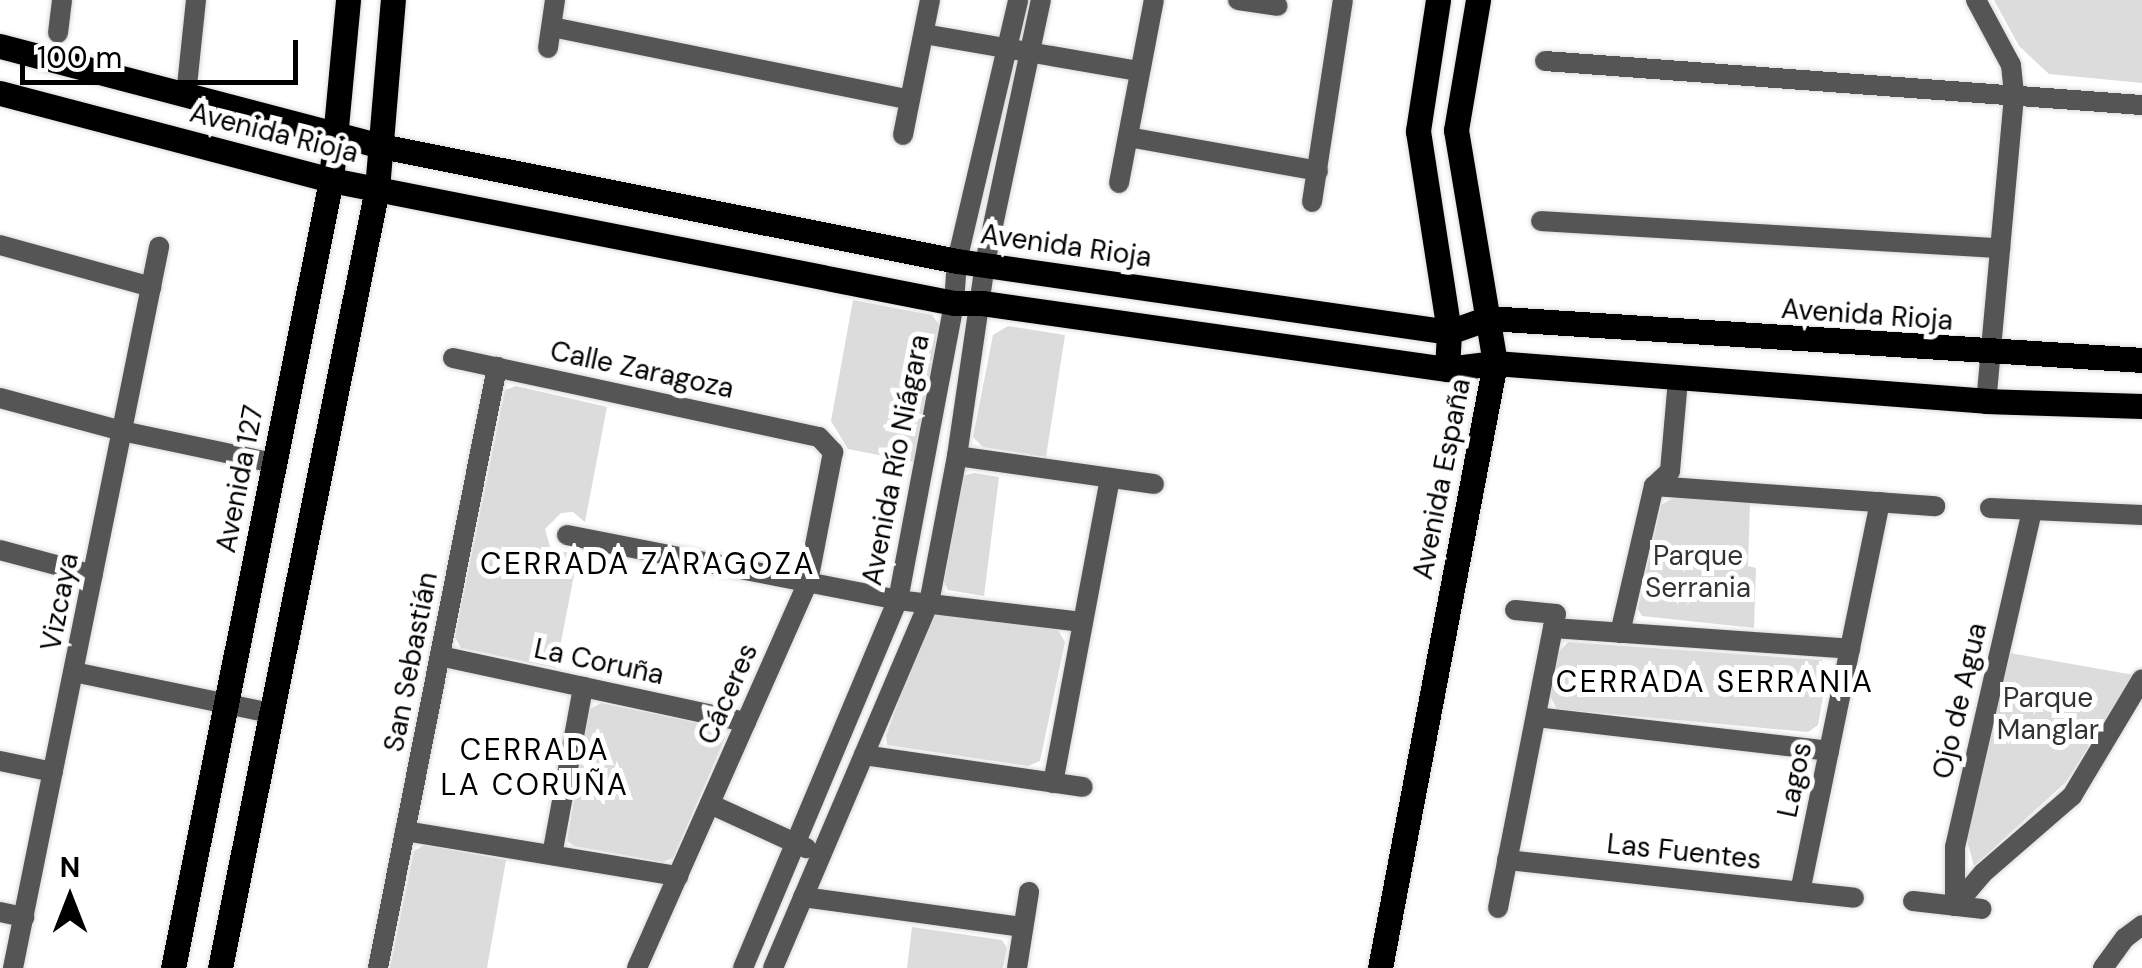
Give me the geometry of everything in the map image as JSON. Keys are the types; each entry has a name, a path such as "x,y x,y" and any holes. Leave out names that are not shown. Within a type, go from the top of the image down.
{"main road":[{"name":"Avenida 127","path":"172,968 331,180 348,0"},
{"path":"220,968 377,189 393,0"},
{"path":"1438,0 1478,3"},
{"name":"Avenida España","path":"1438,0 1418,131 1449,332 1447,369"},
{"name":"Avenida España","path":"1380,968 1495,363 1456,130 1478,3"},
{"name":"Avenida Rioja","path":"0,46 381,146 956,261 1449,332 1488,318 1990,354 2142,360"},
{"path":"42,104 53,61"},
{"name":"Avenida Rioja","path":"0,92 331,180 954,303 982,302 1447,369 1495,363 1986,401 2142,406"},
{"path":"1075,318 1080,279"},
{"path":"1160,328 1163,290"}],"street":[{"path":"58,33 62,0"},
{"path":"186,95 196,0"},
{"path":"554,0 550,38 910,100"},
{"path":"903,135 930,0"},
{"name":"Avenida Río Niágara","path":"743,968 898,600 954,303 956,261 1018,0"},
{"name":"Avenida Río Niágara","path":"773,968 929,604 957,456 985,263 1041,0"},
{"path":"1120,183 1154,0"},
{"path":"1238,0 1278,6"},
{"path":"1312,202 1343,0"},
{"path":"1976,0 2011,65 2014,96 1986,401"},
{"path":"924,34 1140,71"},
{"path":"1545,61 2142,105"},
{"path":"1128,137 1318,170"},
{"path":"1541,220 2000,248"},
{"path":"0,245 150,286"},
{"name":"Vizcaya","path":"13,968 159,246"},
{"name":"Calle Zaragoza","path":"453,358 819,437"},
{"name":"San Sebastián","path":"378,968 497,367"},
{"path":"1620,632 1654,486 1670,471 1678,380"},
{"path":"0,398 122,431 274,463"},
{"name":"Cáceres","path":"637,968 808,582 833,452 819,437"},
{"path":"957,456 1154,484"},
{"path":"1053,783 1110,478"},
{"path":"1654,486 1935,506"},
{"name":"Lagos","path":"1800,892 1880,502"},
{"path":"1990,508 2142,515"},
{"name":"Ojo de Agua","path":"1955,906 1955,847 2032,510"},
{"path":"567,535 898,600 1083,622"},
{"path":"0,550 94,575"},
{"path":"1498,908 1556,614 1514,610"},
{"path":"1553,628 1850,649"},
{"name":"La Coruña","path":"440,656 746,722"},
{"path":"74,672 271,713"},
{"path":"1955,906 1983,873 2072,796 2142,679"},
{"path":"552,855 583,687"},
{"path":"1536,717 1829,751"},
{"path":"864,755 1083,788"},
{"path":"0,762 53,772"},
{"path":"710,804 822,854"},
{"path":"406,831 678,876"},
{"name":"Las Fuentes","path":"1508,860 1854,898"},
{"path":"1017,968 1030,892"},
{"path":"804,897 1024,927"},
{"path":"1913,901 1982,909"},
{"path":"0,912 24,917"},
{"path":"2102,968 2142,925"}],"green space":[{"path":"1994,0 2142,0 2142,83 2049,74 2019,46"},
{"path":"853,300 932,315 940,326 914,462 848,449 831,421"},
{"path":"1008,326 1065,335 1046,457 983,447 973,437 993,335"},
{"path":"516,386 607,407 585,522 573,512 561,513 545,529 551,550 578,554 556,668 461,648 455,637 505,390"},
{"path":"974,473 999,477 984,596 948,590 944,582 963,476"},
{"name":"Parque Serrania","path":"1675,497 1750,503 1748,566 1756,568 1754,628 1642,616 1638,609 1661,505"},
{"path":"942,612 1058,630 1065,642 1040,761 1028,766 887,745 886,736 929,618"},
{"name":"Parque Serrania","path":"1568,642 1822,660 1827,674 1818,725 1808,732 1557,709 1550,696 1559,652"},
{"name":"Parque Manglar","path":"2010,653 2134,675 2066,782 1974,866 1965,833"},
{"path":"601,703 722,728 725,738 673,858 663,862 574,846 567,841 590,709"},
{"path":"424,845 506,860 487,968 390,968 414,851"},
{"path":"912,927 1002,940 1007,948 1003,968 907,968"}],"district":[{"name":"CERRADA ZARAGOZA","path":"648,564"},
{"name":"CERRADA SERRANIA","path":"1715,682"},
{"name":"CERRADA LA CORUÑA","path":"535,767"}]}
